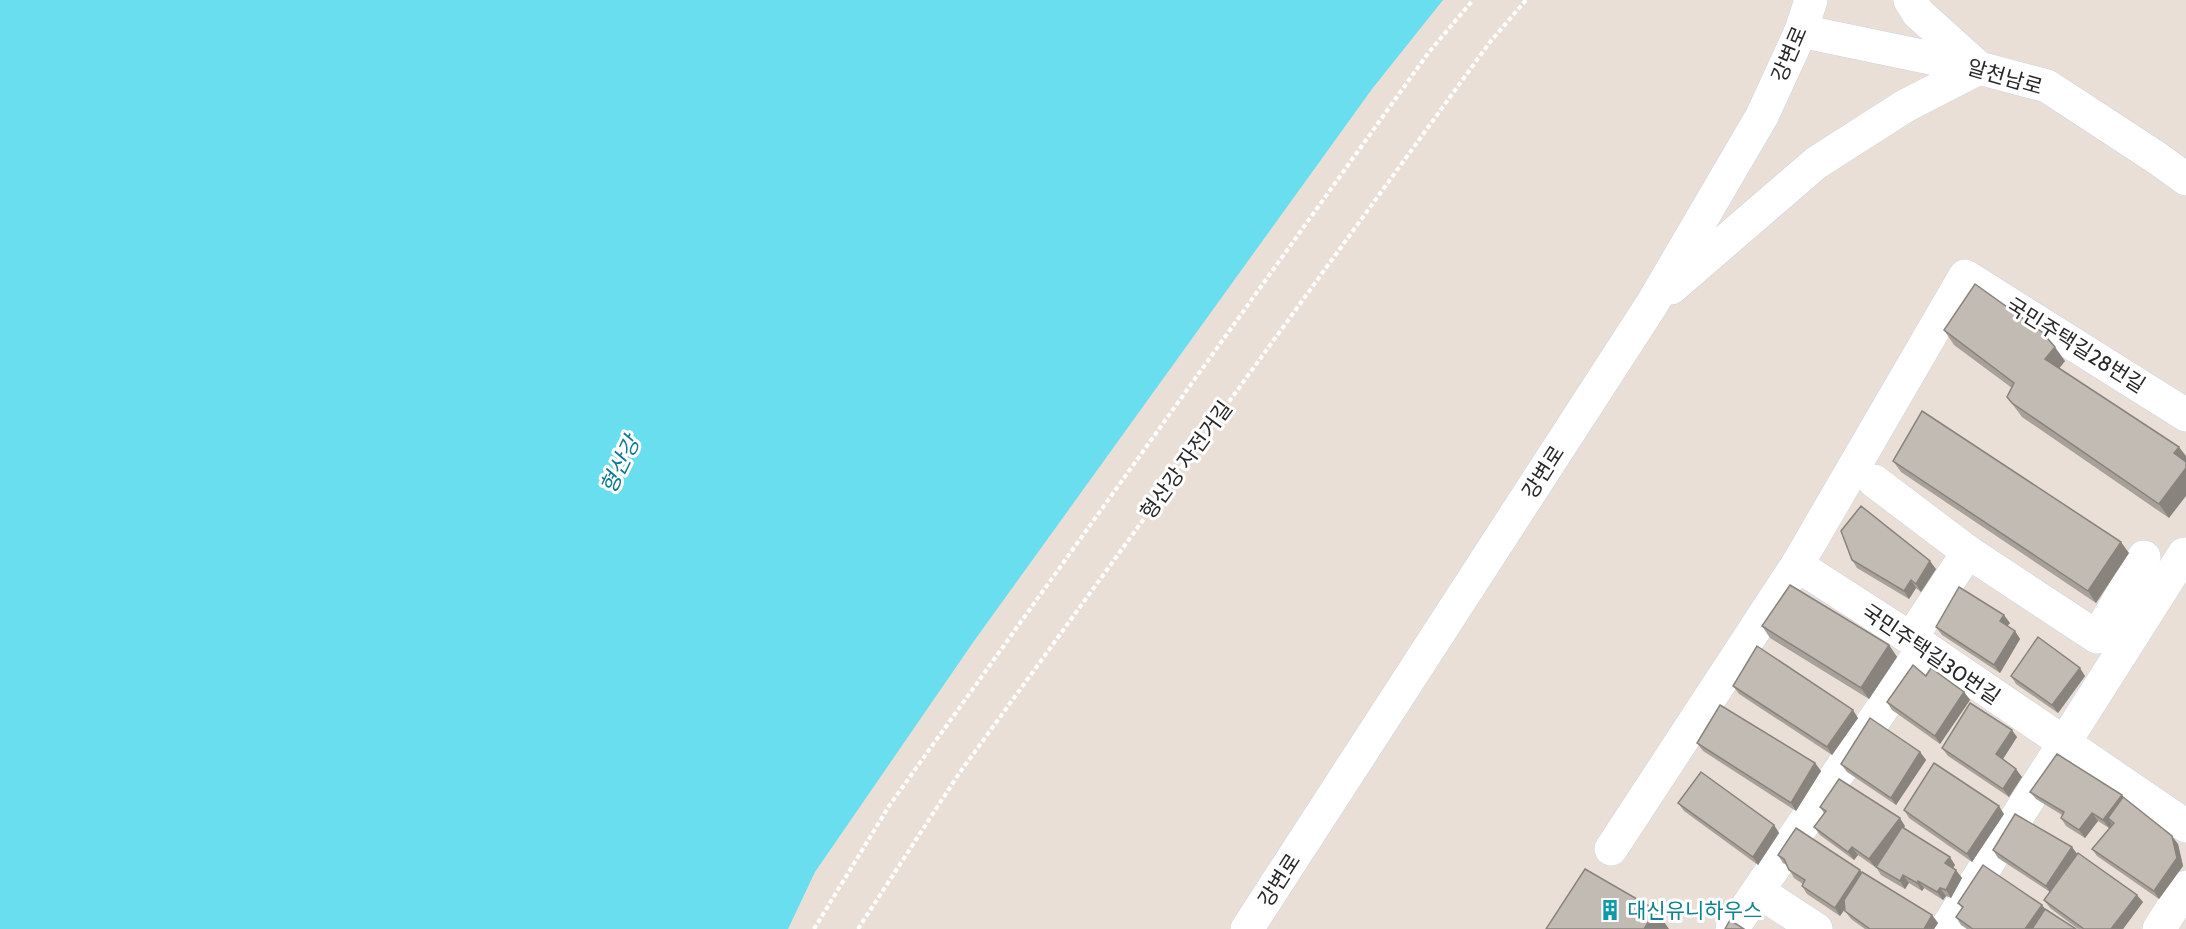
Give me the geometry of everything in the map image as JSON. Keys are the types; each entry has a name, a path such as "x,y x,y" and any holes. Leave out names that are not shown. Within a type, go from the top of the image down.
{"street":[{"name":"강변로","path":"1247,929 1652,304 1762,116 1801,31 1811,0"},
{"path":"1652,304 1816,162 1905,106 1979,68 1914,7"},
{"name":"알천남로","path":"1801,31 1979,68 2047,86 2186,179"},
{"name":"국민주택길28번길","path":"1797,565 1965,276 2186,415"},
{"path":"1874,481 1968,552 2097,637 2145,556"},
{"path":"1732,929 1917,643 1968,552"},
{"path":"1946,929 2185,555"},
{"path":"1611,849 1797,565"},
{"name":"국민주택길30번길","path":"1797,565 1917,643 2064,745"},
{"path":"2064,745 2186,826"},
{"path":"2159,929 2186,887"},
{"path":"1758,891 1816,929"}],"path":[{"path":"814,929 889,806 1429,52 1473,0"},
{"name":"형산강 자전거길","path":"858,929 965,765 1483,52 1526,0"}],"water":[{"name":"형산강","path":"0,0 1443,0 1372,89 974,641 815,872 788,929 0,929"}],"building":[{"path":"1975,284 2042,332 2055,347 2045,359 2179,447 2174,453 2186,462 2186,468 2159,504 2012,403 2007,397 2014,383 1944,330"},
{"path":"1922,411 2121,542 2088,591 1893,461"},
{"path":"1861,506 1930,561 1916,584 1911,580 1904,591 1852,560 1841,531"},
{"path":"1790,585 1889,645 1861,688 1762,626"},
{"path":"1959,587 2004,615 2000,621 2015,631 1994,665 1936,627"},
{"path":"2038,637 2080,668 2052,705 2011,676"},
{"path":"1757,646 1853,710 1827,747 1733,686"},
{"path":"1913,665 1926,676 1931,668 1964,692 1935,736 1887,702"},
{"path":"1970,703 2012,730 1996,754 2016,769 2003,789 1942,748"},
{"path":"1720,705 1815,763 1791,803 1697,743"},
{"path":"1870,718 1920,752 1891,798 1841,764"},
{"path":"2057,754 2122,795 2103,820 2092,813 2079,830 2061,818 2064,812 2030,792"},
{"path":"1934,763 1999,806 1967,854 1904,810"},
{"path":"1701,772 1774,825 1753,857 1678,803"},
{"path":"1839,779 1900,818 1869,859 1852,847 1848,852 1814,827 1826,811 1820,807"},
{"path":"2123,797 2172,836 2177,858 2154,891 2092,849 2114,823 2108,818"},
{"path":"2015,814 2072,847 2046,886 1993,850"},
{"path":"1902,827 1950,857 1945,863 1956,870 1946,890 1940,888 1937,892 1903,875 1900,881 1876,867"},
{"path":"1796,828 1860,870 1835,908 1802,886 1805,880 1789,870 1784,859 1778,855"},
{"path":"2078,853 2137,895 2111,929 2084,929 2044,900"},
{"path":"1983,865 2042,905 2025,929 1973,929 1956,917 1963,907 1958,903"},
{"path":"1585,869 1656,910 1644,929 1546,929"},
{"path":"1862,872 1932,915 1924,929 1870,929 1845,911 1844,900"},
{"path":"2045,909 2076,929 2032,929"},
{"path":"1730,920 1744,929 1725,929"}],"place":[{"name":"대신유니하우스","path":"1610,910"}]}
